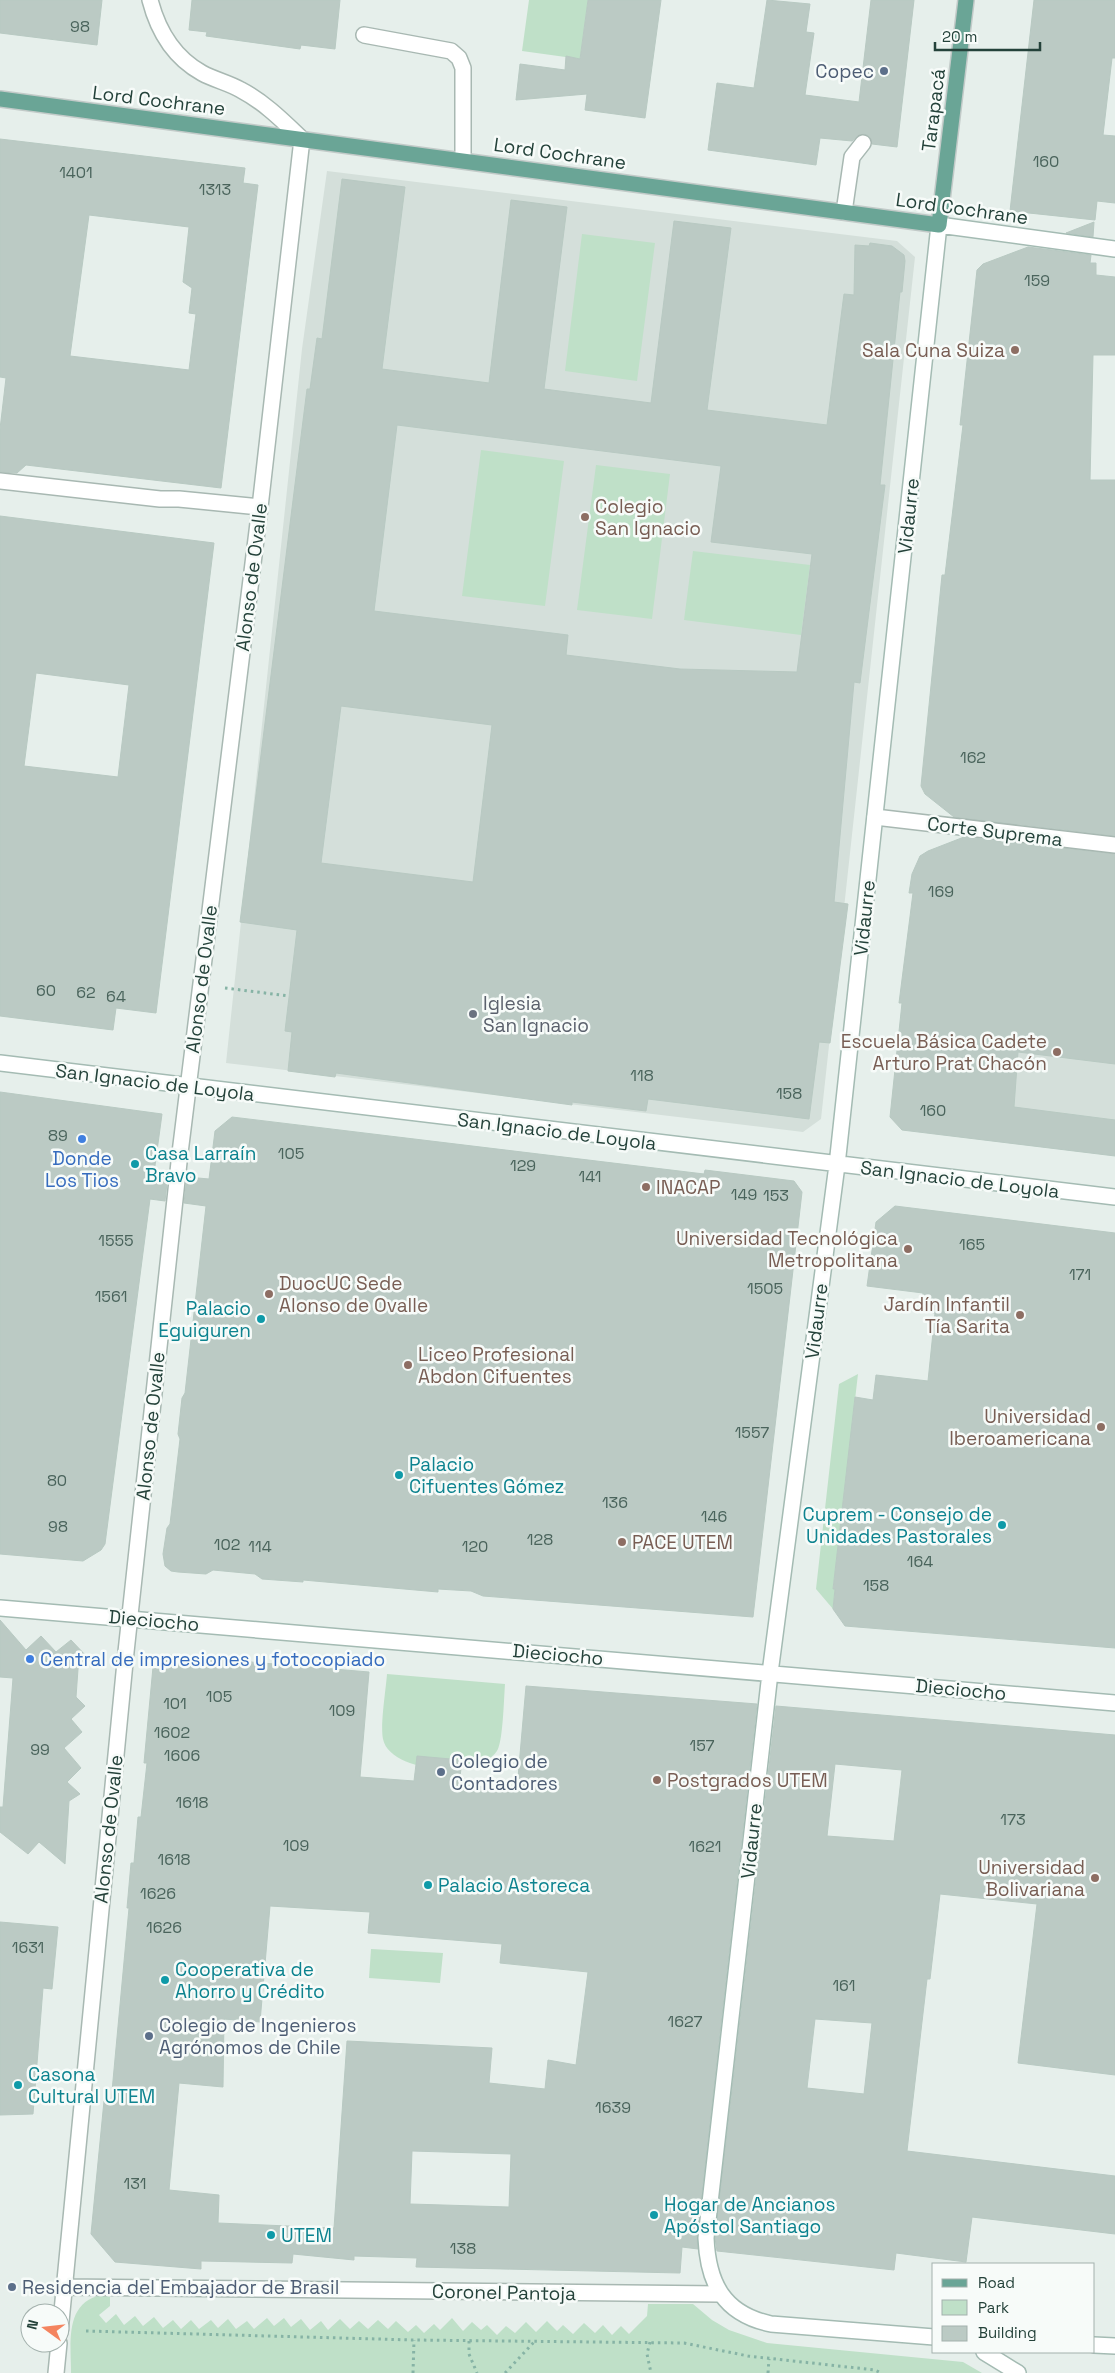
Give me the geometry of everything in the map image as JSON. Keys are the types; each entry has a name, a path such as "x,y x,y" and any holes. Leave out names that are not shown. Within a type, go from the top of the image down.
{"main road":[{"name":"Tarapacá","path":"939,224 966,0"},
{"name":"Lord Cochrane","path":"0,99 939,224"}],"street":[{"path":"150,0 159,28 174,51 203,73 242,90 263,103 302,138"},
{"path":"364,35 451,51 459,58 463,68 463,160"},
{"name":"Alonso de Ovalle","path":"63,2303 129,1618 188,1086 260,507 302,138"},
{"path":"844,212 852,157 863,143"},
{"name":"Lord Cochrane","path":"939,224 1115,249"},
{"name":"Vidaurre","path":"720,2294 710,2270 706,2238 770,1673 837,1165 939,224"},
{"path":"0,481 160,499 179,499 260,507"},
{"name":"Corte Suprema","path":"875,817 1115,845"},
{"name":"San Ignacio de Loyola","path":"0,1063 1115,1197"},
{"name":"Dieciocho","path":"0,1608 1115,1703"},
{"name":"Coronel Pantoja","path":"64,2287 720,2294"},
{"path":"720,2294 744,2314 771,2324 932,2337"},
{"path":"1095,2345 1115,2346"},
{"path":"56,2373 58,2353"},
{"path":"986,2353 1018,2373"}],"path":[{"path":"201,985 289,996"},
{"path":"70,2331 414,2340 684,2343 748,2356 875,2370 881,2373"},
{"path":"413,2373 414,2340"},
{"path":"468,2341 469,2354 477,2373"},
{"path":"505,2373 535,2341"},
{"path":"650,2342 647,2354 650,2373"},
{"path":"768,2373 769,2358"}],"shaded area":[{"name":"Colegio San Ignacio","path":"327,171 897,241 915,257 821,1119 803,1132 226,1063 302,349"},
{"name":"Escuela Básica Cadete Arturo Prat Chacón","path":"1115,962 1115,1156 1011,1143 998,1063"}],"green space":[{"path":"529,0 588,0 580,59 522,51"},
{"path":"582,234 655,243 637,381 565,371"},
{"path":"481,450 564,461 545,606 462,596"},
{"path":"596,465 670,474 652,619 577,610"},
{"path":"693,551 810,565 801,635 684,620"},
{"path":"858,1374 833,1589 835,1589 833,1609 816,1589 839,1384"},
{"path":"387,1674 505,1684 502,1727 498,1749 489,1759 475,1765 457,1768 438,1768 402,1760 389,1751 383,1739"},
{"path":"371,1949 443,1953 440,1983 369,1978"},
{"path":"102,2295 110,2296 110,2306 99,2315 106,2323 116,2314 124,2325 135,2316 143,2326 154,2317 163,2328 173,2320 181,2329 191,2320 199,2329 211,2320 218,2328 228,2319 236,2329 247,2321 254,2329 267,2318 274,2326 284,2318 291,2327 301,2319 310,2330 321,2321 328,2330 340,2319 350,2329 359,2321 368,2329 378,2320 388,2329 396,2321 408,2332 416,2325 424,2333 434,2324 440,2330 452,2318 463,2331 472,2322 481,2330 487,2325 497,2335 506,2326 515,2333 526,2322 536,2332 547,2321 557,2331 563,2325 573,2334 584,2323 595,2333 603,2325 612,2335 621,2326 629,2334 647,2316 648,2304 693,2304 712,2320 729,2330 767,2343 963,2362 982,2373 71,2373 71,2337 75,2315 81,2306 90,2299"}],"building":[{"path":"0,0 102,0 97,45 0,33"},
{"path":"192,0 340,0 335,49 301,45 300,49 206,36 207,32 189,30"},
{"path":"588,0 661,0 645,118 585,110 587,94 516,100 520,64 565,70 566,56 580,59"},
{"path":"767,0 810,4 806,32 814,33 805,95 859,102 871,0 914,0 897,147 872,144 869,136 864,134 859,135 852,141 820,138 816,165 708,150 717,83 754,88"},
{"path":"1034,0 1115,0 1115,58 1112,58 1103,135 1115,136 1115,203 1097,201 1095,220 1010,211"},
{"path":"0,139 245,168 243,183 258,185 221,488 26,465 17,473 0,472 0,429 6,378 0,377","holes":["89,215 189,227 183,282 192,288 189,313 196,314 189,370 70,356"]},
{"name":"Colegio San Ignacio","path":"342,179 405,187 382,369 489,383 511,200 567,207 544,389 651,403 674,221 731,228 707,410 827,425 844,294 854,295 855,245 869,246 870,243 892,246 904,255 902,292 900,292 880,485 885,485 860,683 854,682 834,902 848,904 830,1043 819,1042 809,1119 648,1099 646,1111 572,1102 572,1105 336,1073 335,1077 288,1071 292,1032 285,1031 297,930 240,922 307,389 310,389 317,338 322,339","holes":["397,425 721,466 711,542 812,554 797,672 680,669 566,655 568,635 374,611","341,706 492,725 473,882 321,863"]},
{"path":"1094,222 1093,237 1066,233"},
{"path":"1028,247 1091,255 1090,263 1096,263 1096,275 1115,277 1115,355 1093,355 1090,480 1115,480 1115,836 954,817 925,794 921,786 942,575 945,575 963,425 960,425 977,270 983,264"},
{"path":"0,516 214,543 156,1013 116,1008 113,1030 0,1016","holes":["36,673 129,685 118,777 24,766"]},
{"path":"964,837 1115,854 1115,1064 1018,1052 1014,1107 1115,1120 1115,1156 902,1130 890,1117 902,1003 899,1003 913,893 909,893 912,874 920,856"},
{"path":"0,1092 162,1114 154,1173 168,1174 165,1201 150,1199 105,1544 101,1550 83,1561 0,1554"},
{"path":"232,1117 704,1174 705,1170 794,1181 802,1192 753,1617 483,1596 471,1591 438,1589 438,1592 303,1580 303,1582 262,1579 255,1574 213,1570 206,1574 178,1572 171,1571 165,1566 163,1554 167,1528 170,1524 180,1439 178,1434 182,1398 185,1393 206,1206 184,1203 187,1177 209,1179 215,1131"},
{"path":"895,1206 1115,1233 1115,1648 845,1626 833,1609 835,1589 833,1589 855,1397 873,1400 876,1375 928,1381 935,1313 921,1311 923,1293 867,1286 876,1222"},
{"path":"0,1620 26,1650 41,1636 56,1652 71,1640 89,1659 78,1669 76,1697 85,1706 71,1719 82,1732 64,1748 81,1768 67,1782 80,1794 69,1801 65,1864 39,1842 28,1854 0,1832 0,1807 3,1807 13,1678 0,1677"},
{"path":"168,1655 369,1672 360,1777 414,1781 417,1756 462,1760 459,1785 517,1789 526,1686 757,1704 697,2237 698,2249 682,2247 680,2273 416,2267 417,2258 354,2256 354,2260 293,2254 292,2263 201,2261 201,2269 115,2262 91,2234 104,2101 111,2102 129,1908 127,1908 131,1863 134,1863 138,1817 141,1817 147,1763 144,1763 153,1667","holes":["270,1906 370,1912 368,1933 502,1944 500,1963 588,1972 576,2065 548,2060 545,2089 489,2083 492,2048 347,2041 334,2228 218,2223 219,2195 169,2190 179,2083 223,2087 224,2019 260,2022","412,2151 511,2154 509,2207 410,2204"]},
{"path":"776,1706 1115,1735 1115,2075 1018,2063 1037,1904 940,1894 930,1979 927,1979 907,2151 1115,2176 1115,2234 972,2217 966,2262 896,2253 894,2270 717,2251 715,2238","holes":["835,1764 902,1770 894,1841 827,1836","815,2019 872,2023 864,2094 807,2088"]},
{"path":"0,1922 58,1927 52,1989 43,1988 33,2114 0,2115"}],"place":[{"name":"Copec","path":"884,71"},
{"name":"Sala Cuna Suiza","path":"1015,350"},
{"name":"Colegio San Ignacio","path":"585,517"},
{"name":"Iglesia San Ignacio","path":"473,1014"},
{"name":"Escuela Básica Cadete Arturo Prat Chacón","path":"1057,1052"},
{"name":"Donde Los Tios","path":"82,1139"},
{"name":"Casa Larraín Bravo","path":"135,1164"},
{"name":"INACAP","path":"646,1187"},
{"name":"Universidad Tecnológica Metropolitana","path":"908,1249"},
{"name":"DuocUC Sede Alonso de Ovalle","path":"269,1294"},
{"name":"Jardín Infantil Tía Sarita","path":"1020,1315"},
{"name":"Palacio Eguiguren","path":"261,1319"},
{"name":"Liceo Profesional Abdon Cifuentes","path":"408,1365"},
{"name":"Universidad Iberoamericana","path":"1101,1427"},
{"name":"Palacio Cifuentes Gómez","path":"399,1475"},
{"name":"Cuprem - Consejo de Unidades Pastorales","path":"1002,1525"},
{"name":"PACE UTEM","path":"622,1542"},
{"name":"Central de impresiones y fotocopiado","path":"30,1659"},
{"name":"Colegio de Contadores","path":"441,1772"},
{"name":"Postgrados UTEM","path":"657,1780"},
{"name":"Universidad Bolivariana","path":"1095,1878"},
{"name":"Palacio Astoreca","path":"428,1885"},
{"name":"Cooperativa de Ahorro y Crédito","path":"165,1980"},
{"name":"Colegio de Ingenieros Agrónomos de Chile","path":"149,2036"},
{"name":"Casona Cultural UTEM","path":"18,2085"},
{"name":"Hogar de Ancianos Apóstol Santiago","path":"654,2215"},
{"name":"UTEM","path":"271,2235"},
{"name":"Residencia del Embajador de Brasil","path":"12,2287"}]}
